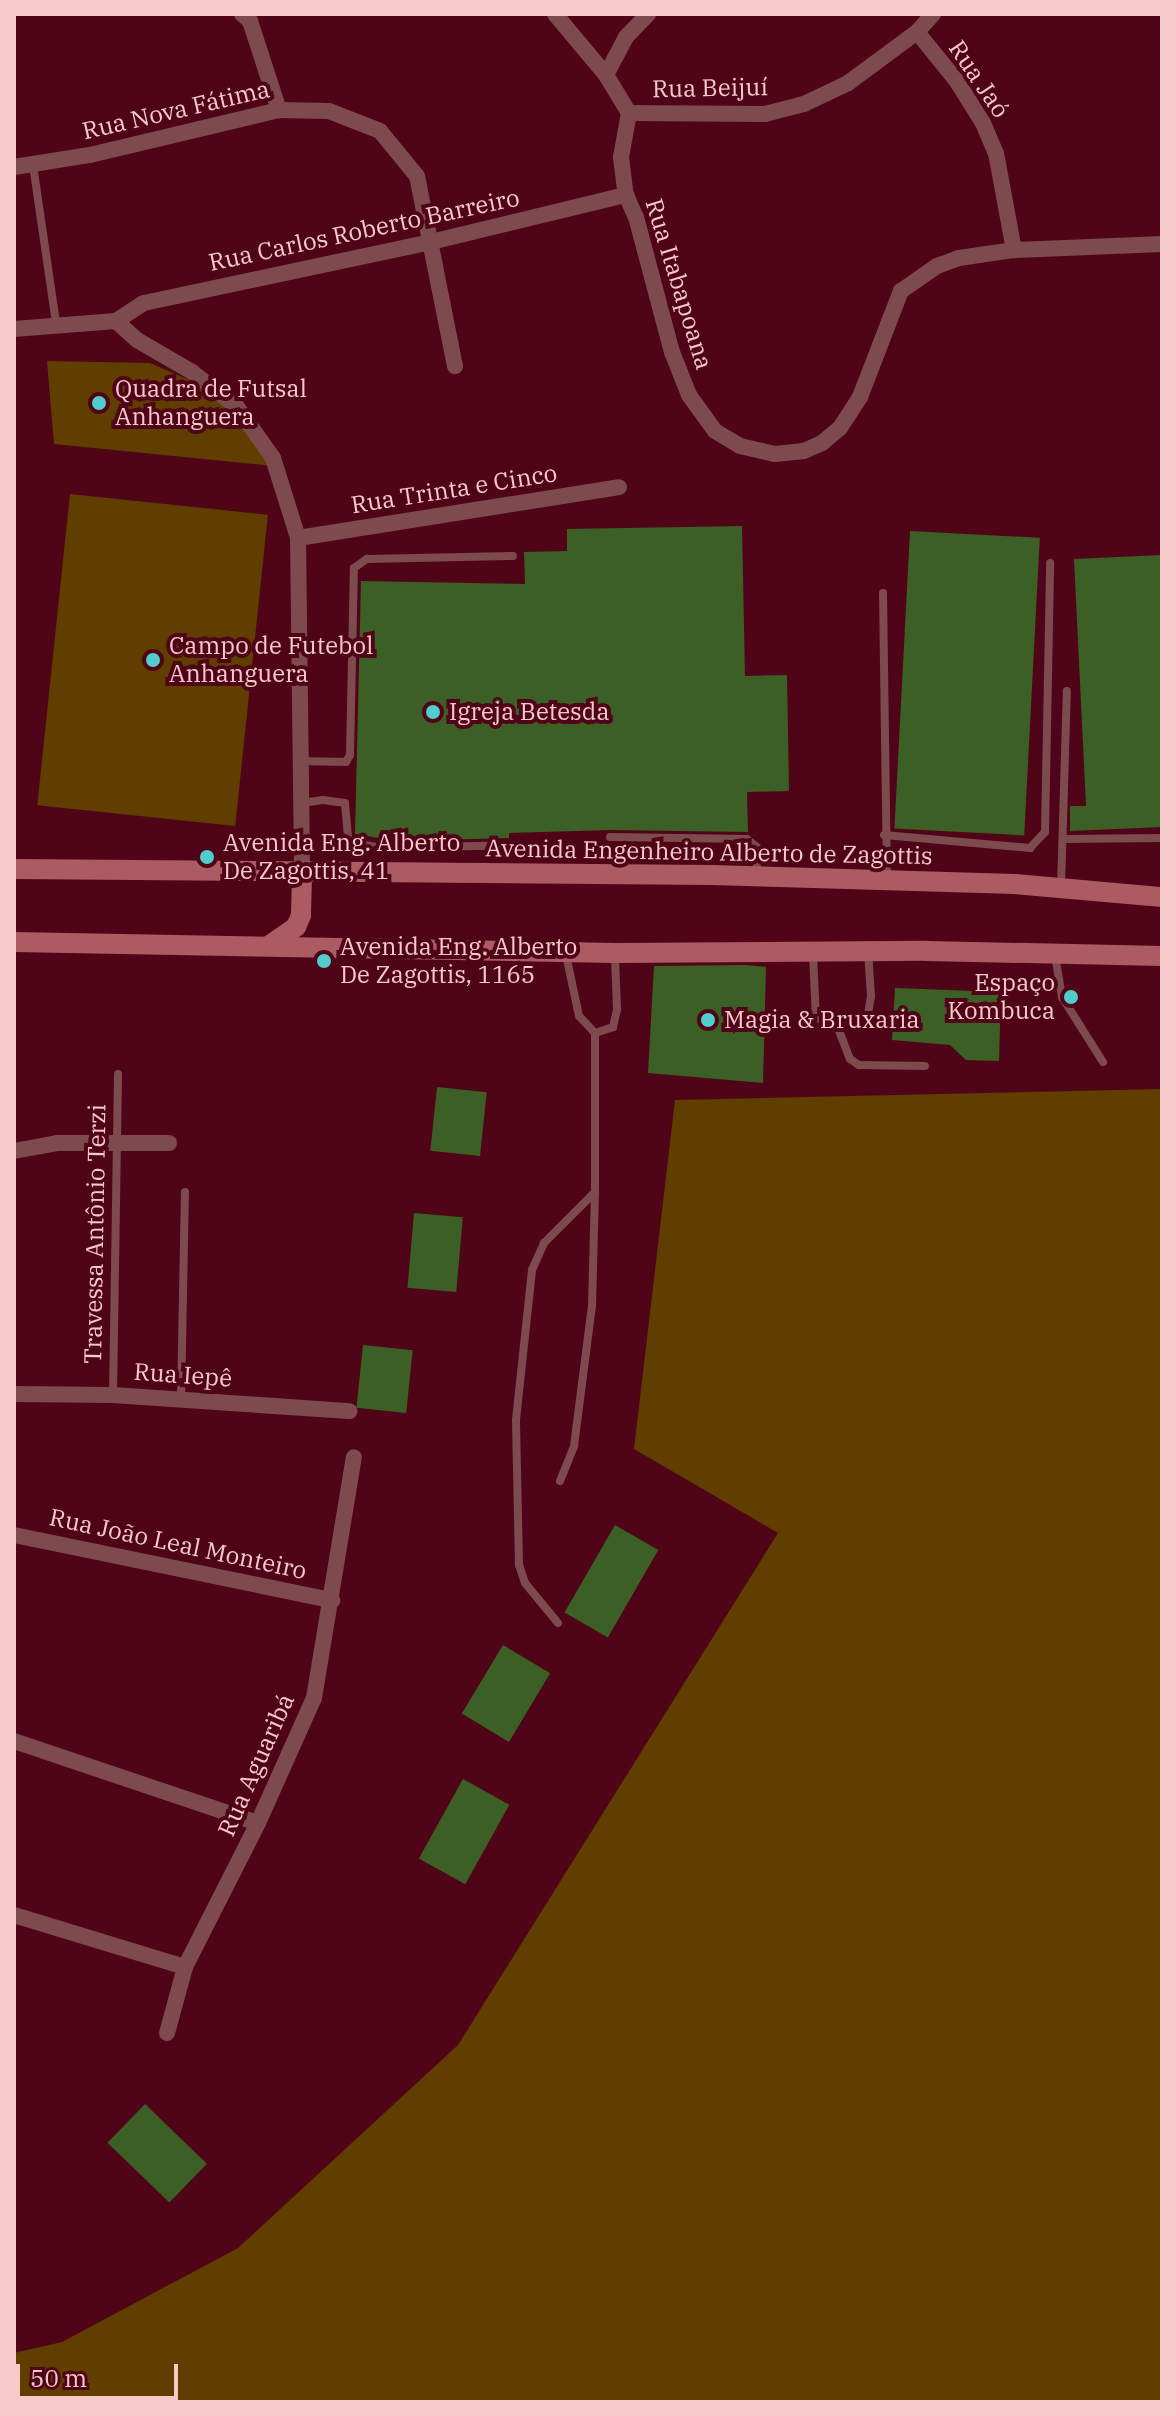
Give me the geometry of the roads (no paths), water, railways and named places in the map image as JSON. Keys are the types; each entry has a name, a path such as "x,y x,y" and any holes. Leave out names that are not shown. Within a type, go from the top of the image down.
{"main road":[{"name":"Avenida Engenheiro Alberto de Zagottis","path":"14,869 756,876 887,880 1162,897"},
{"path":"270,945 296,927 301,915 302,873"},
{"path":"14,942 615,953 868,950 1162,956"}],"street":[{"name":"Rua Beijuí","path":"555,14 606,75 629,113 765,114 804,104 848,83 917,32 933,14"},
{"path":"606,75 626,37 648,14"},
{"path":"250,16 279,110"},
{"name":"Rua Jaó","path":"917,32 956,80 983,123 996,153 1014,250"},
{"name":"Rua Nova Fátima","path":"14,167 279,110 329,111 380,131 417,176 455,366"},
{"name":"Rua Itabapoana","path":"629,113 621,157 626,195 636,217 672,352 689,395 715,431 740,446 775,454 804,451 822,443 840,428 860,397 889,313 901,291 916,278 959,258 1014,250 1162,244"},
{"name":"Rua Carlos Roberto Barreiro","path":"116,321 144,303 431,242 626,195"},
{"path":"14,329 56,323 116,321 137,340 192,372 237,407 273,458 298,538 302,873"},
{"name":"Rua Trinta e Cinco","path":"298,538 619,487"},
{"path":"14,1151 58,1143 169,1143"},
{"name":"Rua Iepê","path":"14,1394 181,1398 349,1411"},
{"name":"Rua Aguaribá","path":"167,2033 185,1967 258,1823 314,1698 354,1457"},
{"name":"Rua João Leal Monteiro","path":"14,1535 332,1600"},
{"path":"14,1741 258,1823"},
{"path":"14,1915 185,1967"}],"lane":[{"path":"33,165 56,323"},
{"path":"301,761 346,762 350,755 354,568 367,559 513,556"},
{"path":"884,835 1030,848 1045,832 1050,563"},
{"path":"883,593 887,880"},
{"path":"1061,889 1067,691"},
{"path":"302,803 323,800 345,803 348,837 354,843 381,848 520,845"},
{"path":"610,837 747,839 758,848 756,876"},
{"path":"1063,839 1162,838"},
{"path":"813,950 816,1020 824,1027 838,1028 867,1021 871,996 868,950"},
{"path":"560,1481 574,1446 588,1337 595,1192 595,1033 579,1016 566,951"},
{"path":"595,1033 613,1027 617,1009 615,953"},
{"path":"1055,954 1062,997 1103,1062"},
{"path":"838,1028 850,1059 859,1065 925,1066"},
{"name":"Travessa Antônio Terzi","path":"113,1395 118,1074"},
{"path":"181,1398 185,1192"},
{"path":"558,1623 525,1583 519,1565 516,1420 532,1270 544,1243 595,1192"}],"place":[{"name":"Quadra de Futsal Anhanguera","path":"99,403"},
{"name":"Campo de Futebol Anhanguera","path":"153,660"},
{"name":"Igreja Betesda","path":"433,712"},
{"name":"Avenida Eng. Alberto De Zagottis, 41","path":"207,857"},
{"name":"Avenida Eng. Alberto De Zagottis, 1165","path":"324,961"},
{"name":"Espaço Kombuca","path":"1071,997"},
{"name":"Magia & Bruxaria","path":"708,1020"}]}
